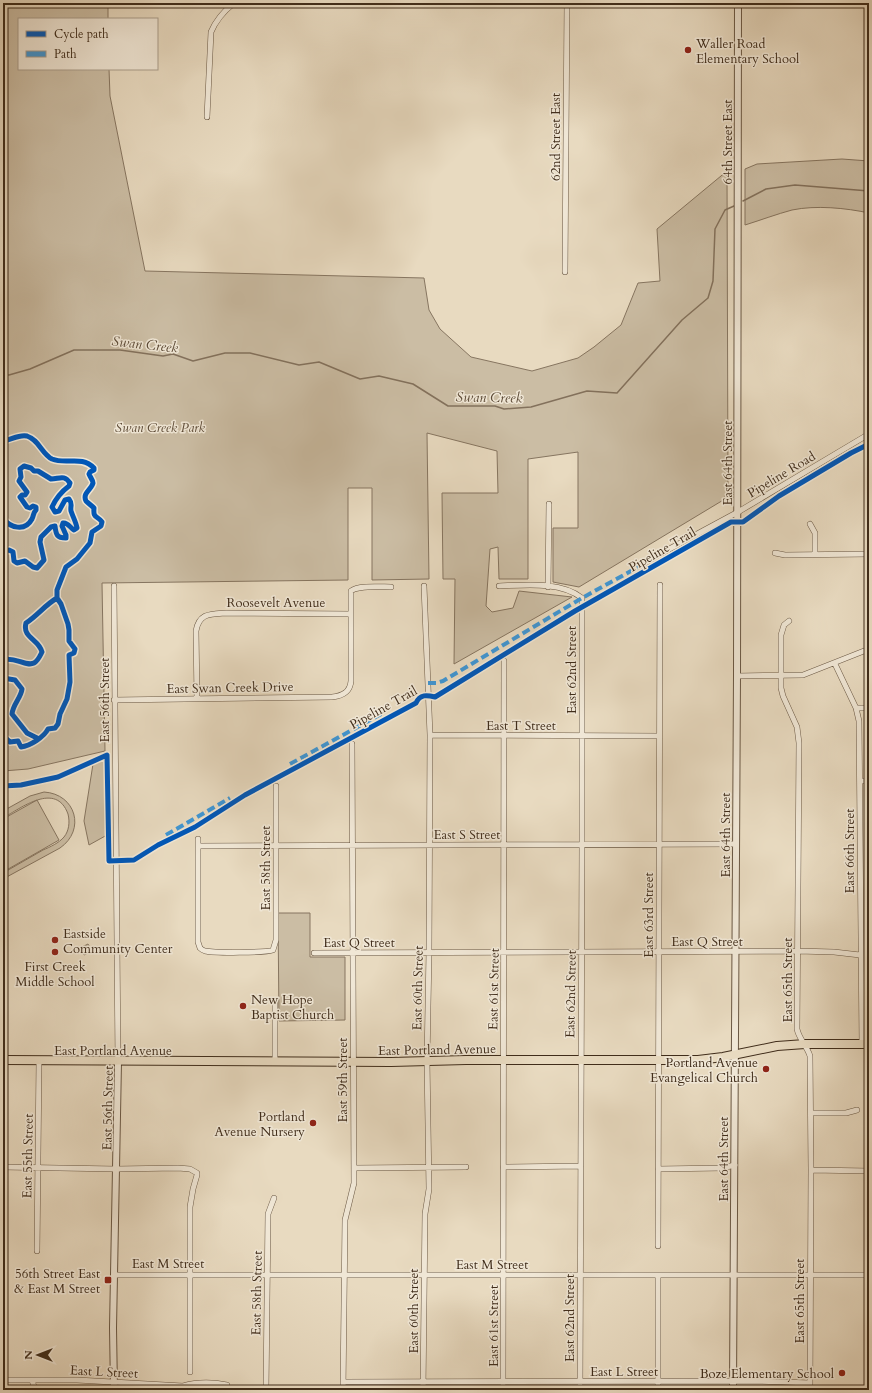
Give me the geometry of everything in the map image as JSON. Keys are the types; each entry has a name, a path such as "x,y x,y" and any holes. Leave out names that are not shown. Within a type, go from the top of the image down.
{"main road":[{"name":"East Portland Avenue","path":"3,1060 118,1062 391,1062 503,1060 698,1060 734,1055 777,1046 805,1044 865,1044"}],"street":[{"path":"207,117 211,32 215,23 222,14 234,3"},
{"name":"62nd Street East","path":"565,272 567,3"},
{"name":"64th Street East","path":"738,3 738,281"},
{"name":"East 64th Street","path":"733,1390 738,281"},
{"name":"Pipeline Road","path":"640,566 738,512 869,434"},
{"path":"499,586 548,587 549,504"},
{"path":"810,524 815,533 815,555"},
{"path":"775,553 785,556 869,554"},
{"name":"East 63rd Street","path":"658,1246 660,585"},
{"name":"East 56th Street","path":"114,586 118,1062 114,1275 114,1390"},
{"name":"East 60th Street","path":"423,1390 424,1214 429,1189 427,1061 430,736 424,586"},
{"path":"350,614 350,594 352,590 391,587"},
{"name":"East 62nd Street","path":"548,587 565,589 582,598 580,1390"},
{"name":"Roosevelt Avenue","path":"197,699 196,631 198,623 203,617 211,614 226,613 350,614"},
{"name":"East Swan Creek Drive","path":"114,700 339,696 346,693 351,681 350,614"},
{"name":"East 65th Street","path":"789,621 784,625 781,635 781,676 783,696 794,721 799,743 798,1029 799,1036 805,1044 810,1056 810,1390"},
{"path":"737,676 803,675 869,650"},
{"name":"East 61st Street","path":"504,661 504,1390"},
{"name":"East 66th Street","path":"835,664 856,708 860,722 860,955 865,1044"},
{"path":"856,708 869,708"},
{"name":"East T Street","path":"430,736 659,736"},
{"name":"East 59th Street","path":"343,1390 345,1220 353,1188 354,1168 352,1062 352,744"},
{"path":"860,781 869,781"},
{"name":"East 58th Street","path":"198,846 198,942 201,949 215,952 259,952 273,950 275,948 276,940 276,786"},
{"path":"198,839 198,846"},
{"name":"East S Street","path":"198,846 736,844"},
{"name":"East Q Street","path":"314,953 798,951 860,955"},
{"path":"275,1004 275,1061"},
{"name":"East 55th Street","path":"37,1251 39,1061"},
{"path":"811,1113 844,1114 857,1110"},
{"path":"658,1169 722,1168 735,1165"},
{"path":"503,1167 581,1166"},
{"path":"3,1167 116,1170 178,1168 195,1171 197,1175 191,1198 190,1372"},
{"path":"354,1168 466,1167"},
{"path":"811,1170 869,1170"},
{"name":"East 58th Street","path":"266,1390 268,1214 274,1198"},
{"path":"658,1274 658,1390"},
{"name":"East M Street","path":"114,1275 869,1275"},
{"name":"East L Street","path":"3,1380 114,1382 176,1386 196,1383 219,1383 227,1385"},
{"path":"32,1380 35,1390"},
{"name":"East L Street","path":"343,1382 758,1381 810,1383"}],"green space":[{"name":"Swan Creek Park","path":"3,3 108,3 108,18 18,18 18,70 109,70 110,96 145,271 424,278 429,310 440,329 471,357 532,371 578,358 594,347 621,325 638,283 660,281 657,229 727,171 728,493 725,495 725,499 579,587 553,582 553,528 578,528 578,452 528,459 528,579 499,579 498,547 490,549 486,606 492,612 513,608 519,591 572,597 454,664 455,579 443,579 442,493 498,493 497,451 427,433 429,579 372,580 372,488 348,488 348,580 102,583 105,751 28,769 3,771"},
{"path":"842,159 869,161 869,213 831,208 801,208 745,225 745,169 757,164"},
{"path":"106,758 107,835 89,845 84,821 93,764"},
{"path":"44,792 55,794 64,799 70,806 74,814 75,823 73,832 68,841 60,848 3,879 3,873 57,843 67,832 69,823 68,814 62,804 55,799 47,798 38,800 3,818 3,811 30,796"},
{"path":"37,800 59,840 3,872 3,819"},
{"path":"278,913 310,913 310,957 345,957 345,1020 279,1021"},
{"path":"88,944 92,951 84,955 80,948"}],"waterway":[{"name":"Swan Creek","path":"743,201 766,189 795,185 869,191"},
{"name":"Swan Creek","path":"3,375 9,375 30,369 74,350 120,350 163,356 173,354 193,361 225,353 250,353 299,365 319,362 360,379 379,376 413,384 448,406 495,406 504,409 531,407 587,391 617,393 682,320 708,298 713,281 715,229 725,210 734,206"}],"marked path":[{"path":"428,683 443,681 582,598 640,566"},
{"path":"290,764 383,713"},
{"path":"166,835 230,798"}],"cycle path":[{"path":"3,441 21,436 27,436 35,441 52,459 58,461 84,462 94,468 94,470 89,474 93,483 86,493 85,498 86,501 94,508 95,515 102,522 101,526 92,532 90,543 77,559 66,567 57,590 57,598 61,604 68,624 69,641 75,649 74,653 69,655 70,682 67,699 60,714 58,724 55,728 48,729 36,741 21,747 18,741 10,742 3,736"},
{"name":"Pipeline Trail","path":"3,786 21,785 58,777 107,755 109,861 134,860 158,845 195,827 245,795 416,703 420,698 427,696 435,697 575,611 731,522 743,522 779,496 851,453 869,444"},
{"path":"3,518 13,526 22,527 29,523 36,510 36,507 27,507 20,497 25,495 27,492 19,481 21,477 20,469 24,466 31,468 34,471 38,471 51,479 63,478 68,480 70,483 69,486 57,498 52,507 55,512 59,511 65,500 69,499 71,511 77,528 74,530 68,524 63,523 62,526 66,538 58,535 55,526 51,527 41,537 40,542 44,560 37,568 25,561 17,563 14,561 13,552 9,550 3,552"},
{"path":"3,660 11,659 27,664 37,661 42,652 38,644 26,632 26,623 57,598"},
{"path":"3,678 15,680 22,689 12,714 27,733 37,738"}],"place":[{"name":"Waller Road Elementary School","path":"688,50"},
{"name":"Eastside Community Center","path":"55,940"},
{"name":"First Creek Middle School","path":"55,952"},
{"name":"New Hope Baptist Church","path":"243,1006"},
{"name":"Portland Avenue Evangelical Church","path":"766,1069"},
{"name":"Portland Avenue Nursery","path":"313,1123"},
{"name":"56th Street East & East M Street","path":"108,1280"},
{"name":"Boze Elementary School","path":"842,1373"}]}
